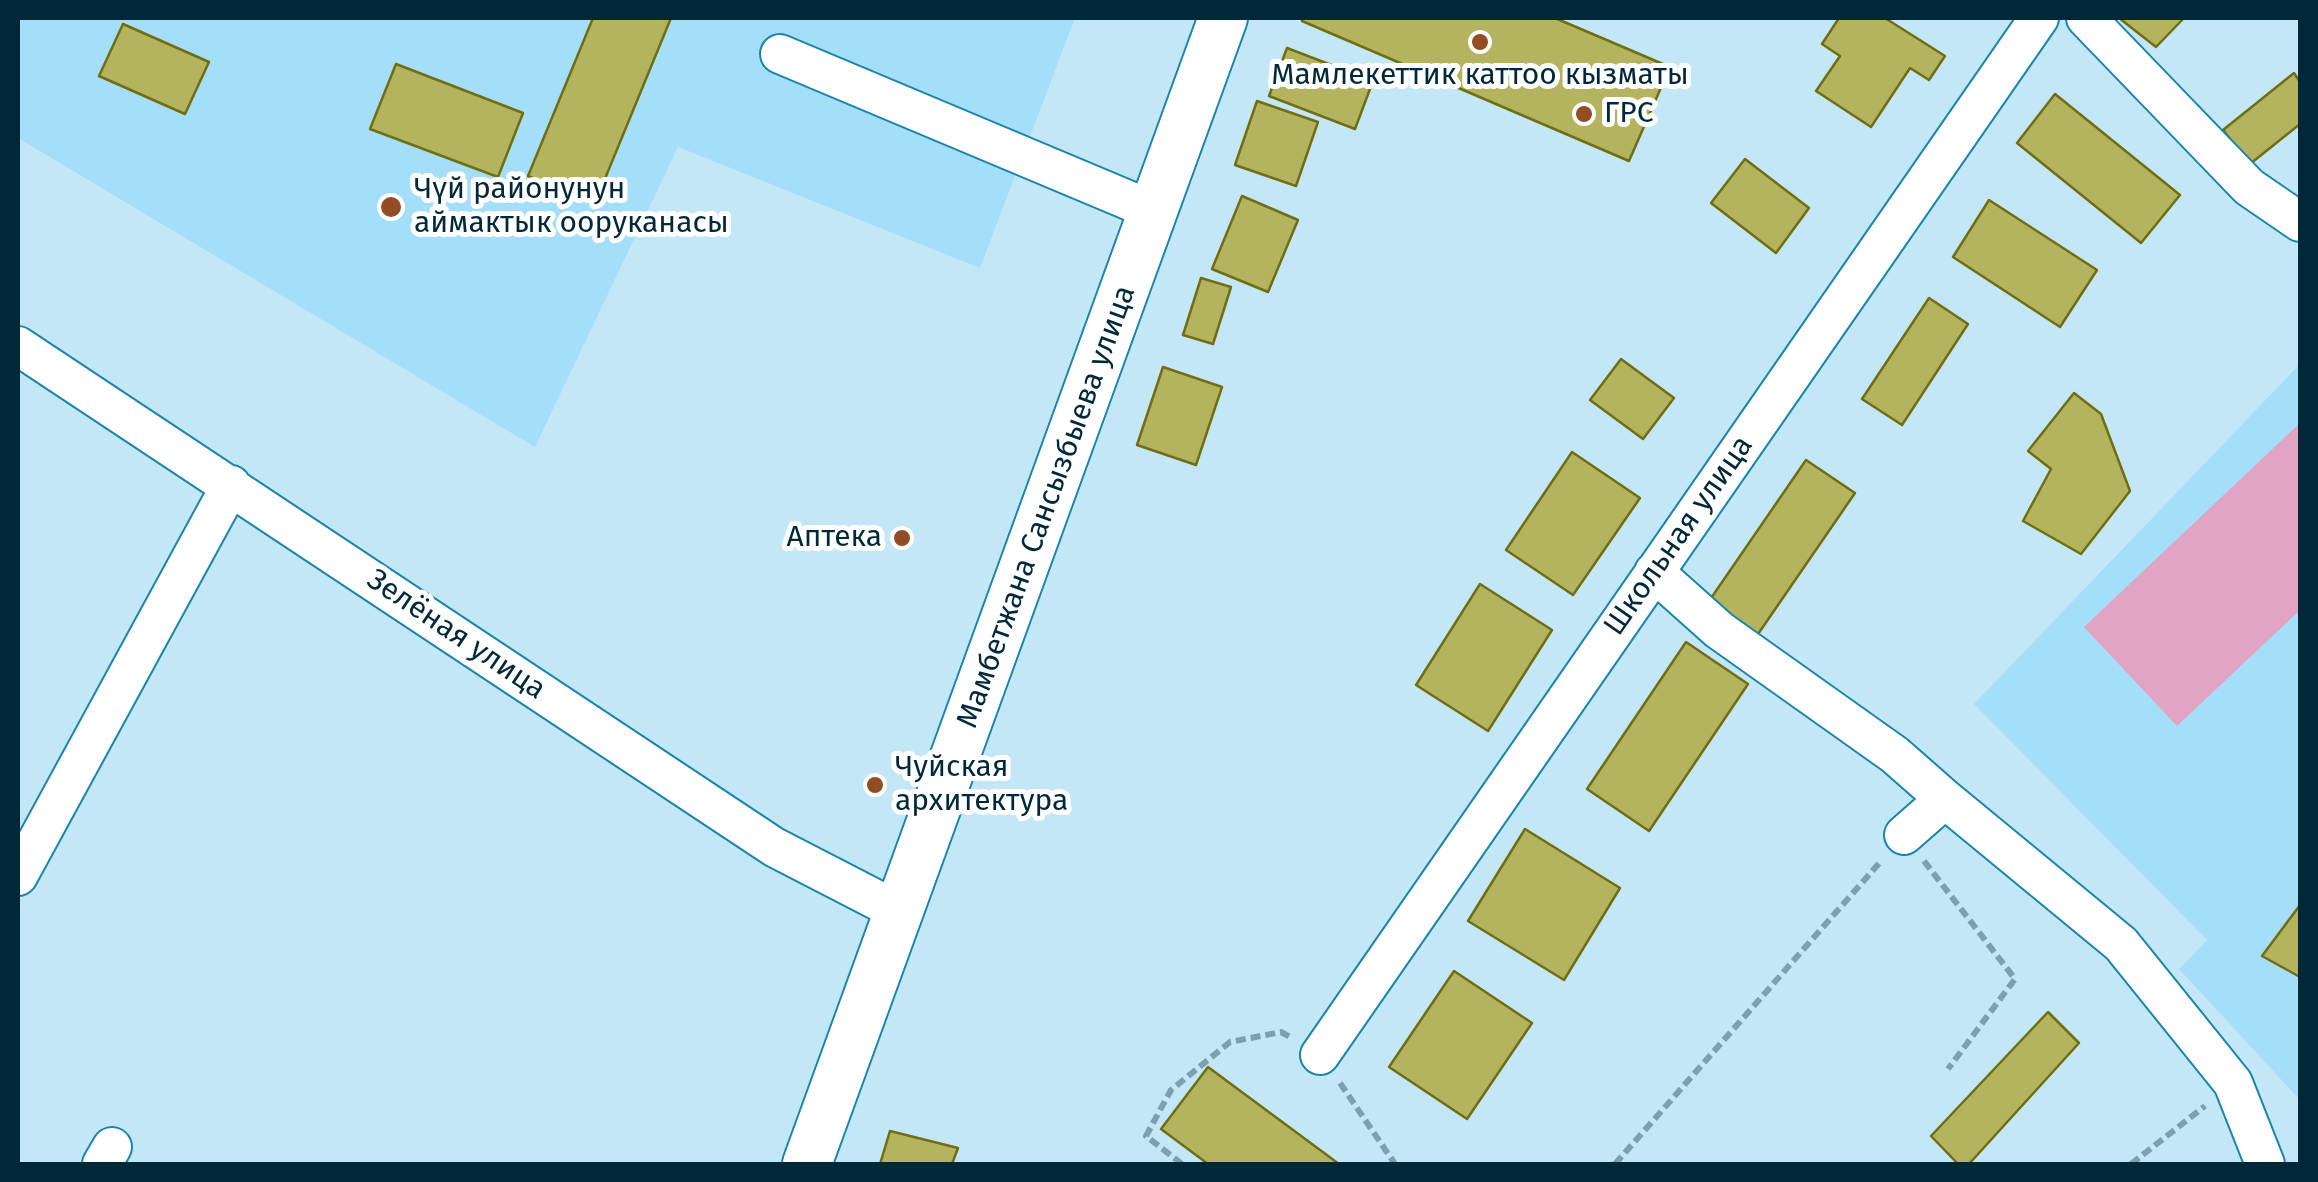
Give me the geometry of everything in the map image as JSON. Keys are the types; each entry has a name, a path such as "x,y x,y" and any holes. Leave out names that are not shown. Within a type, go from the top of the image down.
{"main road":[{"name":"Мамбетжана Сансызбыева улица","path":"807,1164 1224,18"}],"street":[{"name":"Школьная улица","path":"1320,1055 2039,18"},
{"path":"2086,18 2249,187 2300,222"},
{"path":"780,54 1154,210"},
{"name":"Зелёная улица","path":"18,346 774,847 900,912"},
{"path":"18,876 231,484"},
{"path":"1654,572 1719,630 1895,755 2121,944 2233,1083 2265,1164"},
{"path":"1904,835 1945,798"}],"path":[{"path":"1615,1164 1904,835 2016,979 1948,1069"},
{"path":"1182,1164 1146,1136 1172,1090 1230,1042 1281,1032 1320,1055 1396,1164"},
{"path":"2130,1164 2233,1083"}],"shaded area":[{"name":"Чүй районунун аймактык ооруканасы","path":"18,18 1075,18 980,268 678,147 535,447 18,138"},
{"path":"2300,364 2300,1100 2179,969 2207,940 1974,704"},
{"path":"2300,423 2300,610 2177,726 2084,627"}],"building":[{"path":"593,18 671,18 595,203 528,176"},
{"name":"ГРС","path":"1555,18 1670,67 1629,161 1302,21"},
{"path":"1839,18 1885,18 1945,56 1929,80 1910,68 1871,127 1816,91 1840,56 1822,44"},
{"path":"2119,18 2184,18 2156,47"},
{"path":"123,24 209,62 185,114 99,76"},
{"path":"1287,48 1373,81 1355,129 1269,96"},
{"path":"396,64 523,113 498,177 370,129"},
{"path":"2294,73 2300,82 2300,124 2250,164 2223,130"},
{"path":"2055,94 2180,195 2141,243 2017,143"},
{"path":"1257,101 1318,122 1296,186 1235,165"},
{"path":"1745,159 1809,208 1776,253 1711,203"},
{"path":"1242,196 1298,220 1268,292 1212,269"},
{"path":"1989,200 2097,270 2060,327 1953,257"},
{"path":"1201,278 1231,287 1213,344 1183,335"},
{"path":"1929,298 1968,324 1902,425 1862,399"},
{"path":"1621,359 1674,398 1643,439 1590,400"},
{"path":"1163,367 1222,387 1196,465 1137,445"},
{"path":"2074,393 2101,414 2130,491 2081,554 2023,521 2051,469 2028,451"},
{"path":"1572,452 1640,498 1573,595 1506,550"},
{"path":"1806,460 1855,493 1756,637 1707,604"},
{"path":"1480,584 1552,630 1488,731 1416,685"},
{"path":"1686,642 1748,684 1649,831 1587,789"},
{"path":"1525,829 1620,888 1564,980 1468,921"},
{"path":"2300,905 2300,977 2262,956"},
{"path":"1454,971 1532,1023 1467,1119 1389,1067"},
{"path":"2048,1012 2079,1043 1969,1164 1958,1164 1931,1136"},
{"path":"1208,1067 1339,1164 1208,1164 1161,1129"},
{"path":"890,1131 958,1148 952,1164 880,1164"}],"place":[{"name":"Мамлекеттик каттоо кызматы","path":"1480,42"},
{"name":"ГРС","path":"1584,114"},
{"name":"Чүй районунун аймактык ооруканасы","path":"391,207"},
{"name":"Аптека","path":"902,538"},
{"name":"Чуйская архитектура","path":"875,785"}]}
